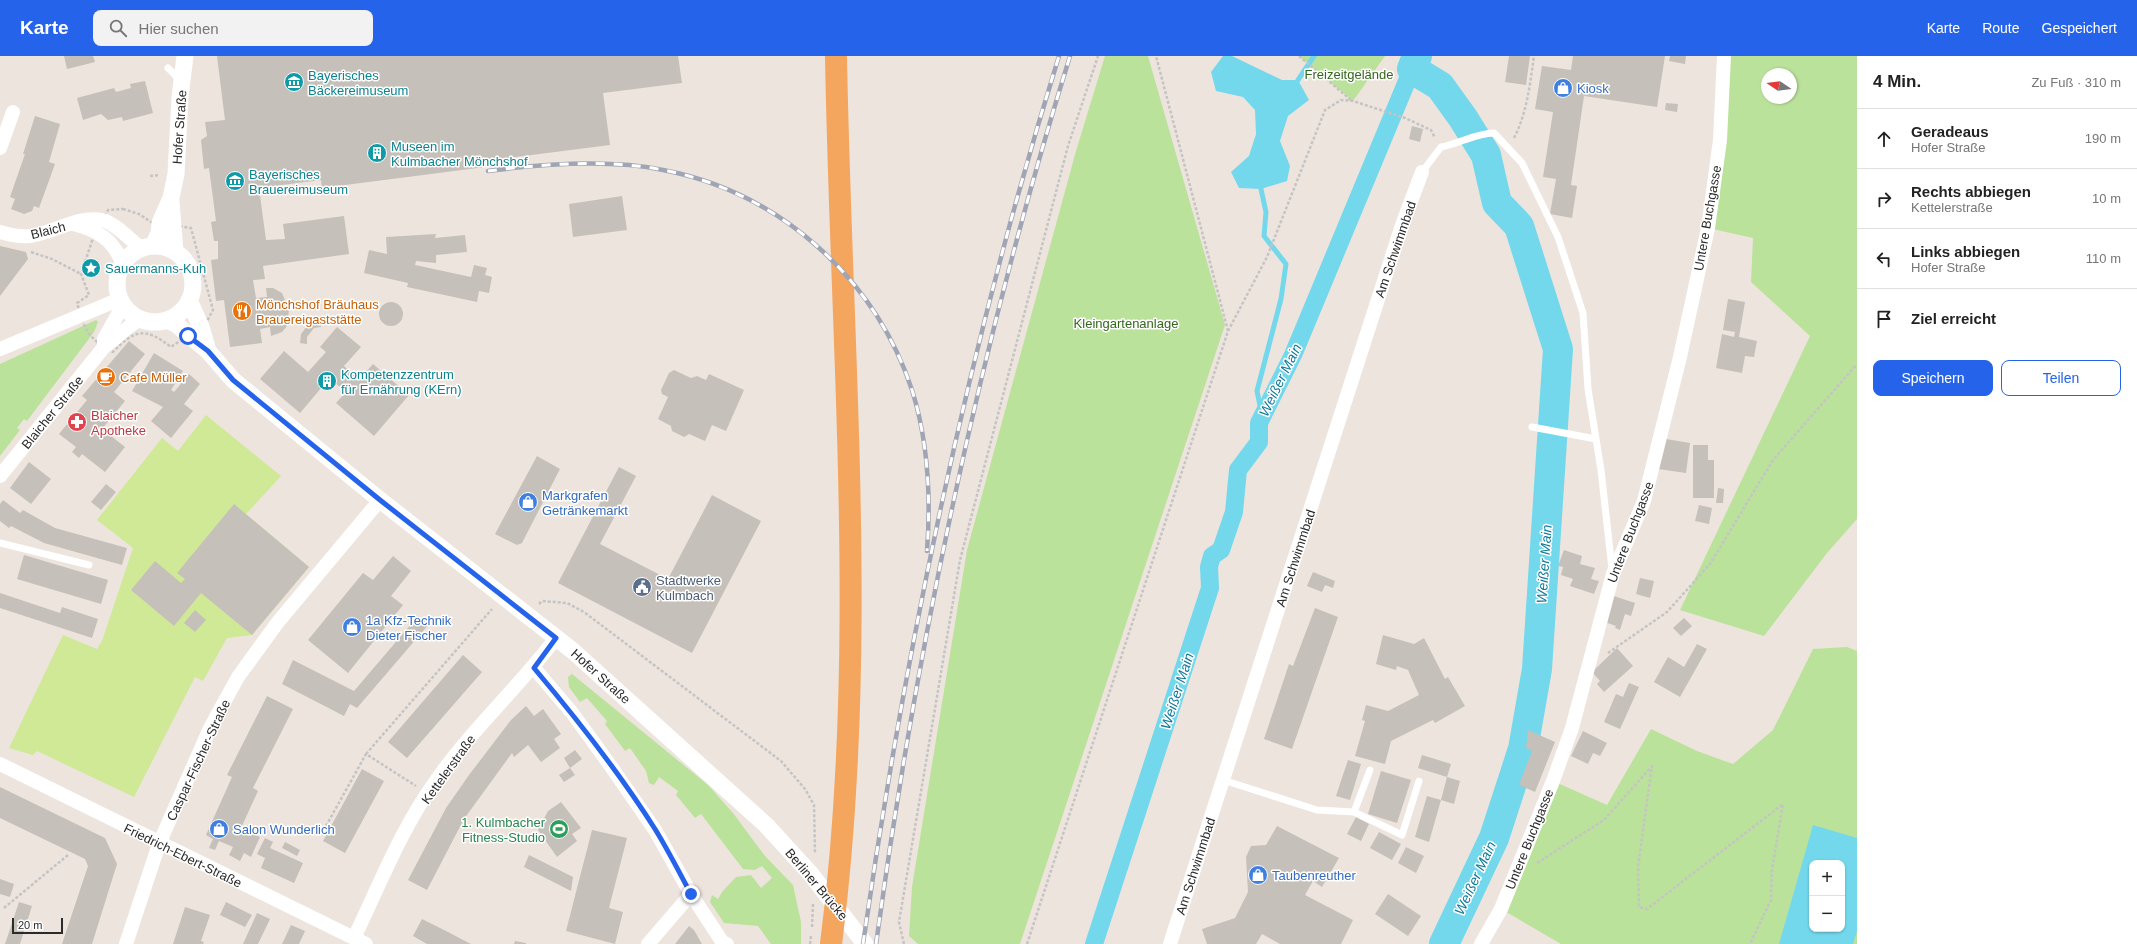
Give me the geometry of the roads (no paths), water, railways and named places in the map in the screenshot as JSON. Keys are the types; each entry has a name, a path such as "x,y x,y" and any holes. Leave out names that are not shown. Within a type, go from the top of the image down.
{"highway":[{"path":"831,944 845,810 851,630 844,315 836,56"}],"street":[{"name":"Hofer Straße","path":"176,252 167,224 176,174 185,56"},
{"name":"Untere Buchgasse","path":"1481,944 1501,909 1572,728 1613,574 1644,501 1680,357 1708,228 1720,140 1724,56"},
{"path":"0,148 13,112"},
{"name":"Am Schwimmbad","path":"1170,944 1402,225 1422,172"},
{"name":"Blaich","path":"0,232 14,236 31,236 88,220 102,220 113,225 148,248"},
{"name":"Blaich","path":"73,224 86,227 107,239 115,246 123,265"},
{"name":"Hofer Straße","path":"148,248 167,224"},
{"path":"148,248 165,248 176,252 186,264 192,279 192,290 189,300 184,309 167,320 158,322 141,320 128,311 122,302 117,281 123,265 128,258 148,248"},
{"name":"Hofer Straße","path":"189,300 195,331 208,351 233,380 380,500 573,651 766,825"},
{"path":"0,349 81,316 122,302"},
{"name":"Blaicher Straße","path":"104,347 104,339 122,302"},
{"name":"Blaicher Straße","path":"0,476 104,347 117,338 128,326 141,320"},
{"name":"Hofer Straße","path":"167,320 195,331"},
{"name":"Caspar-Fischer-Straße","path":"126,944 160,844 210,728 238,677 278,622 380,500"},
{"name":"Kettelerstraße","path":"360,941 401,839 434,782 477,728 534,668 556,638"},
{"path":"534,668 574,714 610,765 655,830 691,894 723,943 727,944"},
{"name":"Friedrich-Ebert-Straße","path":"0,764 360,941"},
{"name":"Berliner Brücke","path":"766,825 810,873 865,944"},
{"path":"648,944 691,894"}],"lane":[{"path":"168,68 182,82"},
{"path":"1422,172 1441,147 1456,145 1484,133 1494,133 1522,163 1558,237 1583,313 1588,389 1596,439 1613,574"},
{"path":"1532,427 1596,439"},
{"path":"0,543 50,554 89,565"},
{"path":"1354,812 1370,770"},
{"path":"1223,780 1317,810 1354,812 1402,835 1419,780"}],"water":[{"path":"1223,56 1232,56 1282,80 1298,80 1309,100 1288,116 1280,141 1290,166 1287,181 1261,189 1239,188 1231,172 1249,156 1256,134 1255,110 1243,97 1216,91 1211,72"},
{"path":"1813,825 1857,838 1857,931 1853,944 1779,944"}],"waterway":[{"path":"1298,80 1314,56"},
{"name":"Weißer Main","path":"1417,56 1412,69 1440,86 1463,118 1486,155 1497,203 1519,226 1558,349 1537,669 1523,749 1494,838 1444,944"},
{"name":"Weißer Main","path":"1094,944 1210,588 1209,567 1212,556 1221,550 1234,512 1238,470 1259,442 1259,423 1293,355 1412,69"},
{"path":"1261,189 1266,212 1264,236 1286,264 1281,299 1257,391 1262,415"}],"railway":[{"path":"863,944 899,719 943,496 996,274 1059,56"},
{"path":"876,944 892,832 911,719 955,496 1007,275 1070,56"},
{"path":"488,171 531,166 576,164 621,165 663,170 705,181 746,198 783,220 817,246 848,277 874,311 895,349 912,390 922,429 927,470 929,511 927,551"}],"place":[{"name":"Bayerisches Bäckereimuseum","path":"294,82"},
{"name":"Kiosk","path":"1563,88"},
{"name":"Museen im Kulmbacher Mönchshof","path":"377,153"},
{"name":"Bayerisches Brauereimuseum","path":"235,181"},
{"name":"Sauermanns-Kuh","path":"91,268"},
{"name":"Mönchshof Bräuhaus Brauereigaststätte","path":"242,311"},
{"name":"Cafe Müller","path":"106,377"},
{"name":"Kompetenzzentrum für Ernährung (KErn)","path":"327,381"},
{"name":"Blaicher Apotheke","path":"77,422"},
{"name":"Markgrafen Getränkemarkt","path":"528,502"},
{"name":"Stadtwerke Kulmbach","path":"642,587"},
{"name":"1a Kfz-Technik Dieter Fischer","path":"352,627"},
{"name":"Salon Wunderlich","path":"219,829"},
{"name":"1. Kulmbacher Fitness-Studio","path":"559,829"},
{"name":"Taubenreuther","path":"1258,875"}],"park label":[{"name":"Freizeitgelände","path":"1349,74"},
{"name":"Kleingartenanlage","path":"1126,323"}]}
